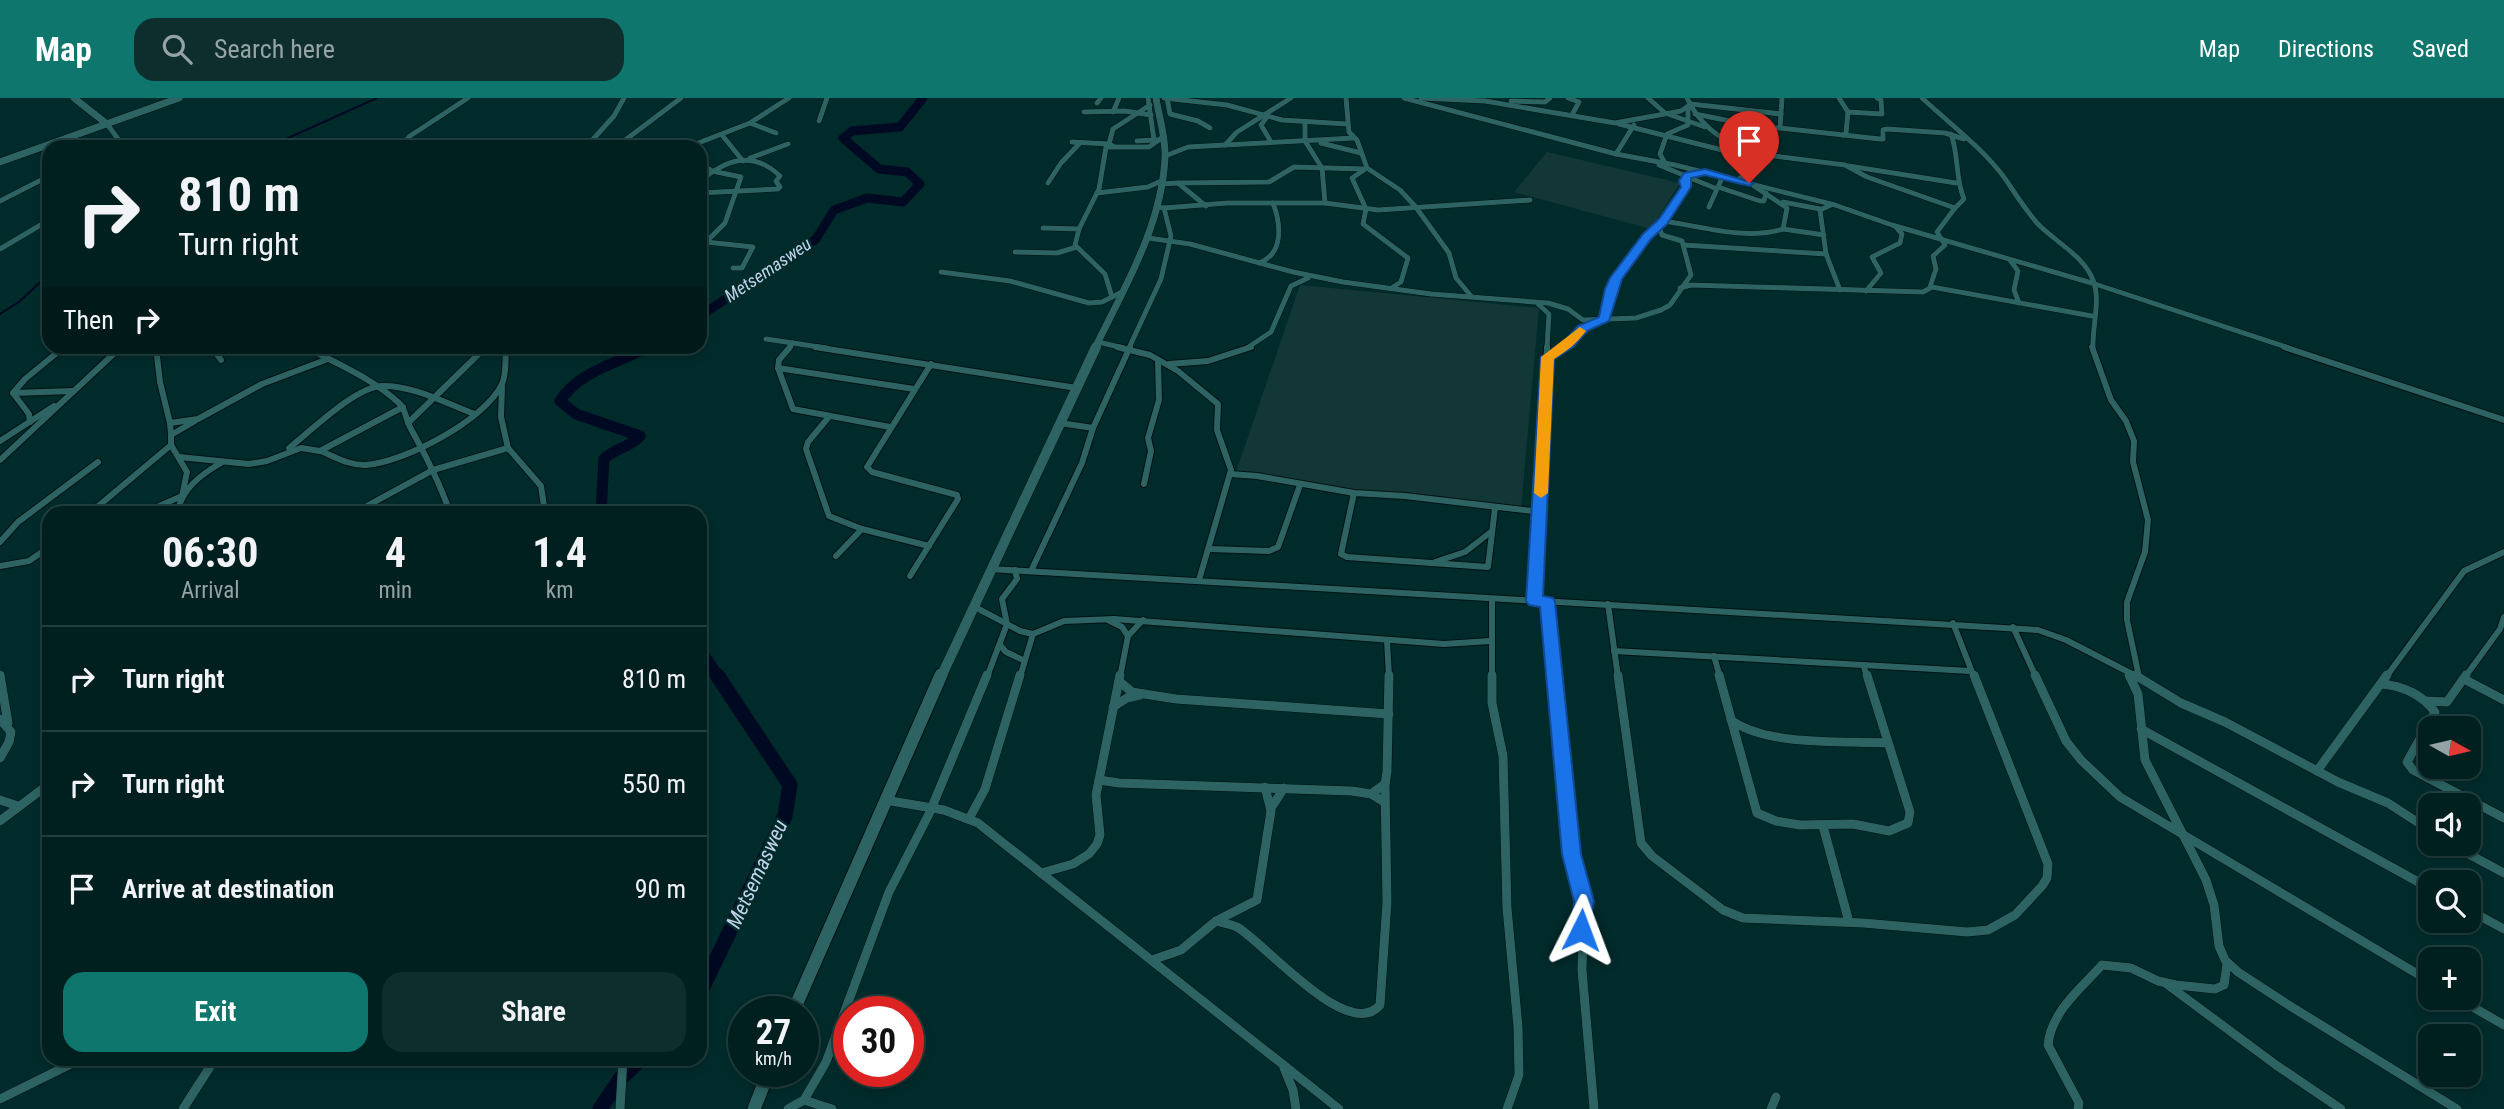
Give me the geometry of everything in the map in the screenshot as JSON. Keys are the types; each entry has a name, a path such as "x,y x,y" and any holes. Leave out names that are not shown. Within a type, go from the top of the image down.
{"street":[{"path":"74,98 107,124 119,140"},
{"path":"62,140 179,98"},
{"path":"406,140 468,98"},
{"path":"593,140 614,117 624,98"},
{"path":"625,140 681,98"},
{"path":"707,140 750,123 789,98"},
{"path":"820,121 827,98"},
{"path":"1114,112 1119,98"},
{"path":"1148,98 1153,101"},
{"path":"1214,146 1291,98"},
{"path":"1346,98 1347,124 1366,169"},
{"path":"1404,98 1616,154 1748,180 1892,225 1938,235 2095,284 2504,420"},
{"path":"1420,98 1545,102 1550,98"},
{"path":"1427,98 1434,105"},
{"path":"1568,98 1579,102 1572,115"},
{"path":"1648,98 1665,113 1688,122 1706,126 1737,122"},
{"path":"1687,98 1688,122"},
{"path":"1780,128 1782,98"},
{"path":"1839,98 1847,112 1846,133 1843,135"},
{"path":"1877,98 1881,100 1887,129"},
{"path":"1922,98 1968,140 2006,181 2011,192 2044,231 2090,272 2095,284 2092,347 2111,400 2131,431 2134,441 2133,462 2148,520 2145,552 2127,603 2127,620 2139,677"},
{"path":"1210,128 1198,121 1170,114 1167,99 1227,105 1266,116 1305,122 1346,117"},
{"path":"1111,145 1108,138 1117,125 1153,101"},
{"path":"800,996 884,800 1160,208 1165,156 1151,115 1153,101"},
{"path":"1153,101 1159,139"},
{"path":"1227,105 1240,101"},
{"path":"1489,101 1615,123 1726,151 1809,158 1956,183"},
{"path":"1615,123 1689,108 1781,114"},
{"path":"1689,108 1706,126 1757,160 1748,180"},
{"path":"1689,108 1696,114 1765,128 1883,139 1884,130 1887,129"},
{"path":"1246,110 1273,110"},
{"path":"1084,113 1139,112 1151,115"},
{"path":"1847,112 1882,114"},
{"path":"1241,129 1261,125 1266,116"},
{"path":"1616,154 1632,128 1653,116"},
{"path":"1327,121 1347,124"},
{"path":"1305,122 1306,144 1322,168 1325,203"},
{"path":"1665,163 1660,153 1667,135 1688,122"},
{"path":"750,123 776,132"},
{"path":"1261,125 1271,142"},
{"path":"1887,129 1951,134 1968,140"},
{"path":"1938,235 1955,208 1964,200 1956,183 1956,148 1951,134"},
{"path":"707,193 780,188 776,181 780,176 767,165 746,160 722,135"},
{"path":"1225,145 1232,136"},
{"path":"1165,156 1181,148 1291,141 1306,144 1355,138"},
{"path":"1137,141 1159,139"},
{"path":"1072,142 1149,147 1159,139"},
{"path":"1337,139 1358,145"},
{"path":"1314,141 1361,153"},
{"path":"1048,183 1068,154 1080,143"},
{"path":"707,175 788,144"},
{"path":"1111,145 1106,147 1097,193 1075,243 1096,262 1112,288 1112,297"},
{"path":"0,162 42,147"},
{"path":"1605,319 1616,278 1647,237 1661,224 1686,187 1677,173 1653,161"},
{"path":"1845,165 1867,177 1955,208"},
{"path":"1097,193 1161,183 1269,182 1294,167 1366,169 1400,190 1415,206 1449,253 1456,278 1471,296"},
{"path":"707,168 740,177 725,223 707,241"},
{"path":"1366,169 1352,178 1366,209 1364,226 1408,258 1401,282 1391,288"},
{"path":"1684,181 1691,173 1705,172"},
{"path":"1709,207 1725,177"},
{"path":"0,201 42,180"},
{"path":"1748,180 1782,202 1820,209 1835,205"},
{"path":"1684,181 1760,201 1764,201 1766,193"},
{"path":"1178,183 1206,206"},
{"path":"1788,192 1790,204"},
{"path":"1160,208 1222,203 1325,203 1366,209 1530,200"},
{"path":"1782,202 1787,208 1783,229"},
{"path":"1259,263 1270,258 1275,252 1278,230 1273,203"},
{"path":"1031,571 1082,463 1093,428 1161,279 1170,239 1160,208"},
{"path":"1820,209 1826,254 1840,290"},
{"path":"0,249 42,224"},
{"path":"1661,224 1775,233 1783,229 1824,234"},
{"path":"1148,238 1170,239 1220,250 1316,277 1564,308 1583,320 1636,318 1670,305 1691,275 1681,239 1662,235 1661,224"},
{"path":"1866,291 1881,273 1872,257 1900,243 1902,231 1892,225"},
{"path":"1043,228 1079,229"},
{"path":"1680,288 1691,285 1923,292 1930,287 1936,270 1934,256 1945,245 1938,235"},
{"path":"707,242 753,247 742,268 733,268"},
{"path":"1684,245 1826,254"},
{"path":"1015,252 1057,253 1077,247"},
{"path":"2007,257 2017,268 2014,290 2019,303"},
{"path":"941,272 1010,281 1089,303 1102,302 1122,292"},
{"path":"1161,362 1201,363 1257,342 1272,331 1286,291 1293,283 1316,277"},
{"path":"1930,287 2092,316"},
{"path":"1534,601 1549,314 1537,303"},
{"path":"1547,357 1568,345 1583,329 1605,319"},
{"path":"766,339 1077,388"},
{"path":"1098,342 1146,353 1216,402 1217,430 1231,466 1210,550 1199,580"},
{"path":"793,343 779,360 778,368 793,409 828,418 890,427"},
{"path":"13,393 55,354"},
{"path":"0,460 113,354"},
{"path":"158,354 160,382 170,423 171,445 179,457 187,479 179,506"},
{"path":"217,354 221,360"},
{"path":"320,354 376,386 403,407 447,506"},
{"path":"408,423 479,354"},
{"path":"505,354 501,417 508,448 541,486 544,506"},
{"path":"171,435 262,384 328,359"},
{"path":"1144,484 1151,451 1148,438 1159,400 1161,362"},
{"path":"911,576 958,499 957,495 868,470 867,467 930,364"},
{"path":"778,368 914,389"},
{"path":"280,455 343,407 376,386 407,390 475,414"},
{"path":"179,457 255,464 301,448 320,451 364,466 379,464 422,446 475,414 486,406 502,386"},
{"path":"13,393 74,391"},
{"path":"13,393 29,414 30,422"},
{"path":"0,441 64,401"},
{"path":"320,451 403,407"},
{"path":"828,418 808,442 806,449 829,516 862,529 929,546"},
{"path":"170,423 198,419"},
{"path":"1060,423 1093,428"},
{"path":"97,506 110,493 153,464 171,445"},
{"path":"367,506 433,470 508,448"},
{"path":"159,506 182,496 201,475 223,461"},
{"path":"0,542 18,522 98,462"},
{"path":"1230,474 1261,476 1354,493 1405,496 1540,512"},
{"path":"1210,550 1269,551 1278,547 1300,485"},
{"path":"1354,493 1341,554 1347,557 1488,567 1495,508"},
{"path":"836,556 862,529"},
{"path":"1427,564 1465,552 1492,531"},
{"path":"2317,771 2464,571 2504,552"},
{"path":"0,566 34,559 42,553"},
{"path":"990,569 1953,623 2013,627 2049,633 2126,670 2181,703 2225,722 2338,782 2388,803 2418,823"},
{"path":"788,1109 804,1100 826,1062 889,892 899,875 913,836 931,807 1000,645 1007,624 1001,604 1017,579 1015,570"},
{"path":"1492,599 1492,703 1503,756 1507,908 1519,1075 1507,1109"},
{"path":"1547,602 1572,854 1584,901 1582,970 1594,1109"},
{"path":"1608,604 1641,843 1645,849 1732,915 1743,918 1849,922 1967,932 1988,930 2015,915 2031,901 2046,878 2048,864 1953,623"},
{"path":"973,606 1033,634 1064,621 1143,620 1387,640 1459,644 1490,641"},
{"path":"2382,684 2399,687 2427,701 2447,702 2496,636 2504,617"},
{"path":"1108,620 1122,627 1129,636"},
{"path":"1041,873 1073,864 1089,855 1097,844 1100,835 1096,795 1113,708 1129,636 1143,620"},
{"path":"2013,627 2057,726 2081,760 2120,797 2418,974"},
{"path":"970,819 985,789 1033,634"},
{"path":"2496,636 2504,640"},
{"path":"1216,921 1236,927 1296,977 1343,1010 1358,1014 1377,1009 1380,1005 1387,902 1384,802 1389,714 1387,640"},
{"path":"1000,645 1006,652 1023,660"},
{"path":"1614,651 1970,671"},
{"path":"1714,656 1757,813 1776,821 1823,826 1853,824 1889,831 1908,824 1910,812 1864,667"},
{"path":"2126,670 2139,693 2145,760 2170,813 2186,837 2210,893 2221,950 2227,964 2227,978 2221,988 2165,983"},
{"path":"0,674 7,704 4,721 12,732 9,746 0,758"},
{"path":"2464,679 2504,701"},
{"path":"1120,682 1130,691 1141,695 1253,706 1389,714"},
{"path":"1113,708 1127,698 1141,695"},
{"path":"2427,701 2435,712 2407,762 2504,818"},
{"path":"1730,719 1746,732 1754,734 1887,743"},
{"path":"2141,729 2418,882"},
{"path":"1099,780 1371,794 1384,802"},
{"path":"1371,794 1385,784"},
{"path":"1152,960 1181,950 1216,921 1256,900 1267,848 1271,809 1265,787"},
{"path":"1271,809 1284,788"},
{"path":"0,821 42,790"},
{"path":"0,800 18,806"},
{"path":"884,800 931,807 970,819 1339,1109"},
{"path":"1823,826 1849,922"},
{"path":"2472,856 2504,873"},
{"path":"2481,917 2504,929"},
{"path":"2227,964 2295,1010 2370,1053 2458,1109"},
{"path":"2078,1109 2079,1103 2048,1045 2048,1035 2054,1021 2102,965 2131,968 2165,983 2341,1109"},
{"path":"2478,1010 2504,1025"},
{"path":"1282,1064 1293,1090 1296,1109"},
{"path":"0,1100 67,1066"},
{"path":"183,1109 211,1066"},
{"path":"620,1109 623,1066"},
{"path":"754,1109 763,1087"},
{"path":"1772,1109 1776,1097"},
{"path":"804,1100 832,1109"}],"shaded area":[{"path":"1547,152 1680,183 1651,229 1514,192"},
{"path":"1300,285 1539,308 1521,509 1235,475"}],"waterway":[{"path":"284,140 377,98"},
{"name":"Metsemasweu","path":"707,311 816,239 834,210 867,198 903,202 920,184 907,172 879,169 843,138 852,131 900,127 923,98"},
{"path":"0,314 19,302 42,281"},
{"name":"Metsemasweu","path":"601,506 604,459 640,436 576,414 560,401 588,375 633,354"},
{"name":"Metsemasweu","path":"707,659 719,677"},
{"name":"Metsemasweu","path":"707,978 785,816 790,785 717,675"},
{"name":"Metsemasweu","path":"600,1109 620,1079 634,1066"}],"slow traffic":[{"path":"1541,493 1547,357 1572,342 1580,331"}],"route":[{"path":"1581,930 1584,901 1572,854 1555,708 1547,602 1534,601 1547,357 1572,342 1578,332 1605,319 1616,278 1647,237 1663,221 1686,187 1684,181 1688,175 1705,172 1749,183"}]}
